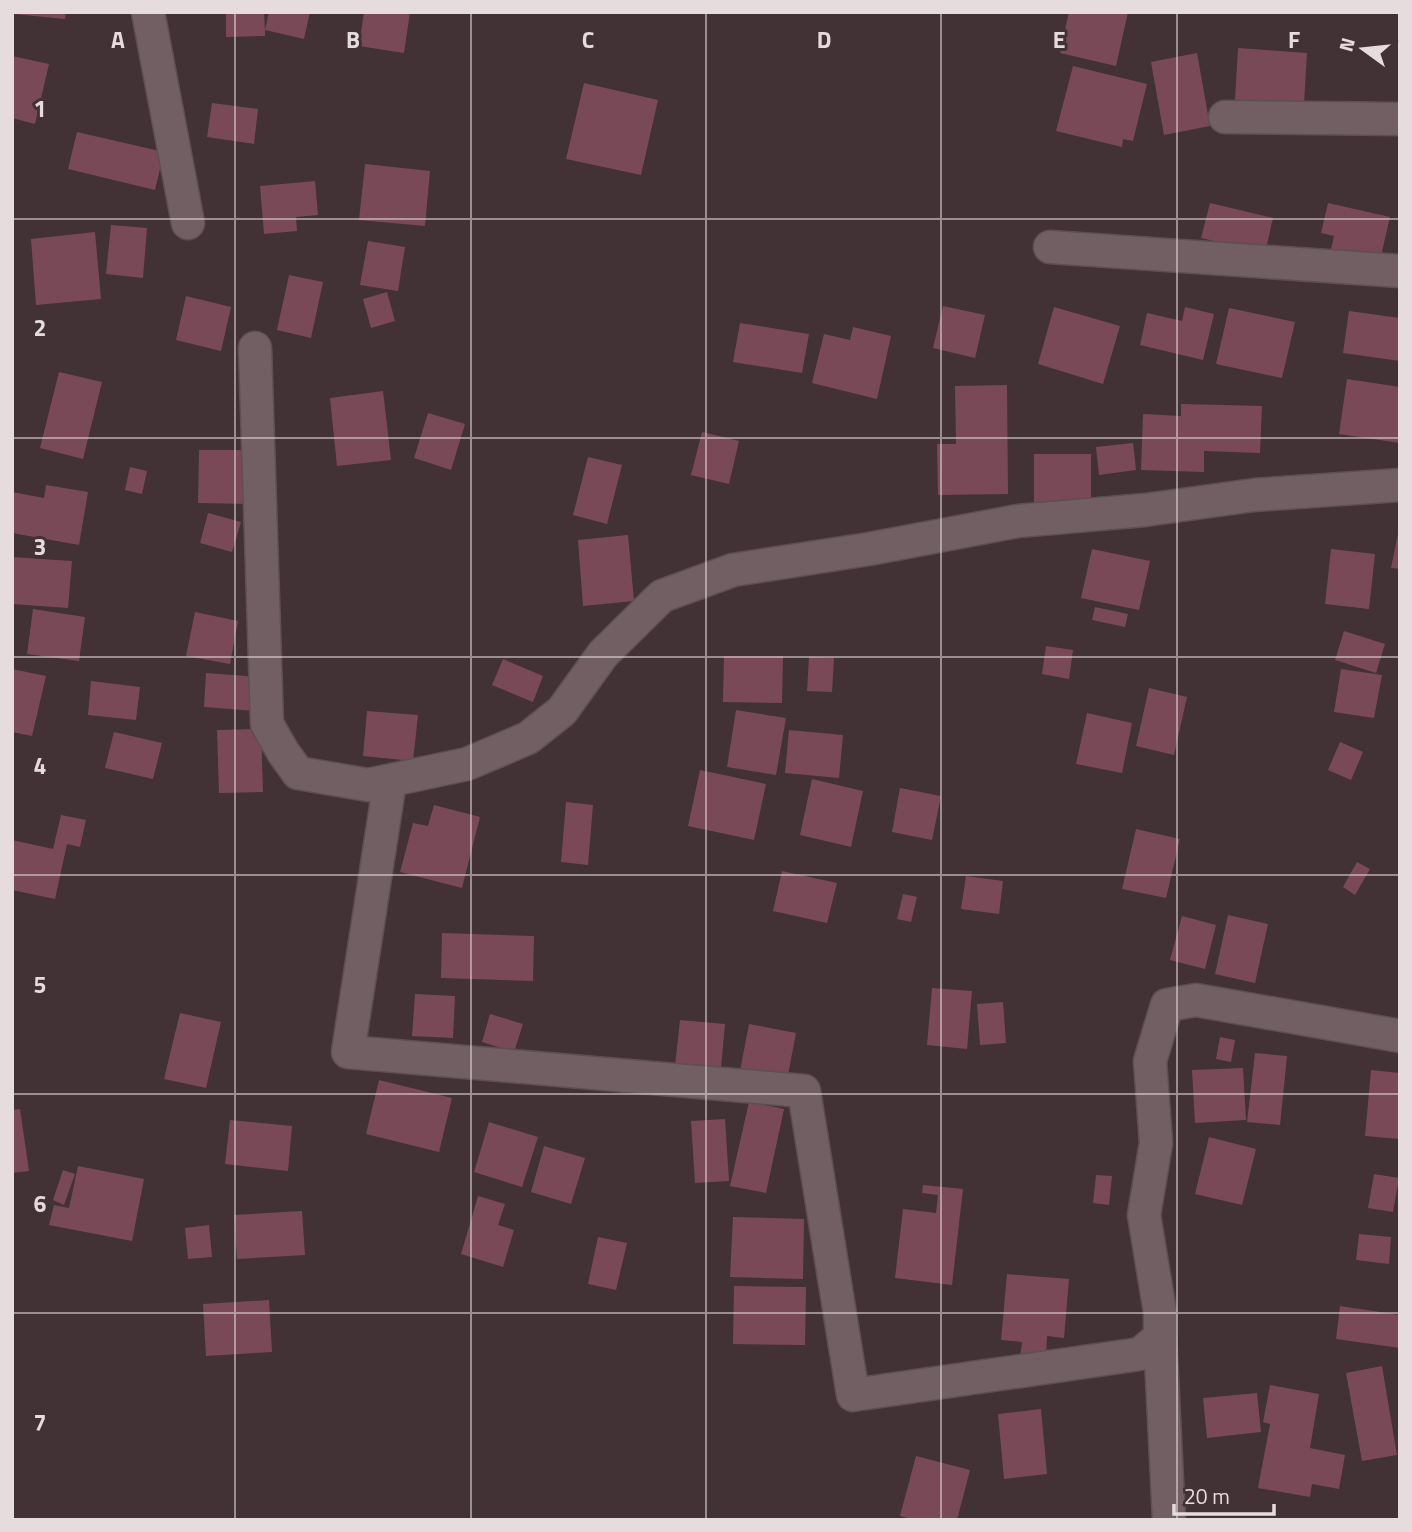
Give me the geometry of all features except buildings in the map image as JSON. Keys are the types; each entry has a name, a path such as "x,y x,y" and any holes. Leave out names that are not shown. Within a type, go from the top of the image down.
{"street":[{"path":"148,12 188,223"},
{"path":"1225,117 1400,119"},
{"path":"1051,247 1400,271"},
{"path":"255,348 267,724 299,773 368,785 467,764 528,738 562,711 603,654 662,596 733,569 869,549 1018,521 1145,510 1254,495 1400,485"},
{"path":"390,781 348,1052 804,1091 853,1395 1140,1354 1160,1337"},
{"path":"1169,1520 1160,1312 1144,1215 1156,1143 1150,1061 1167,1006 1196,1000 1400,1036"}]}
